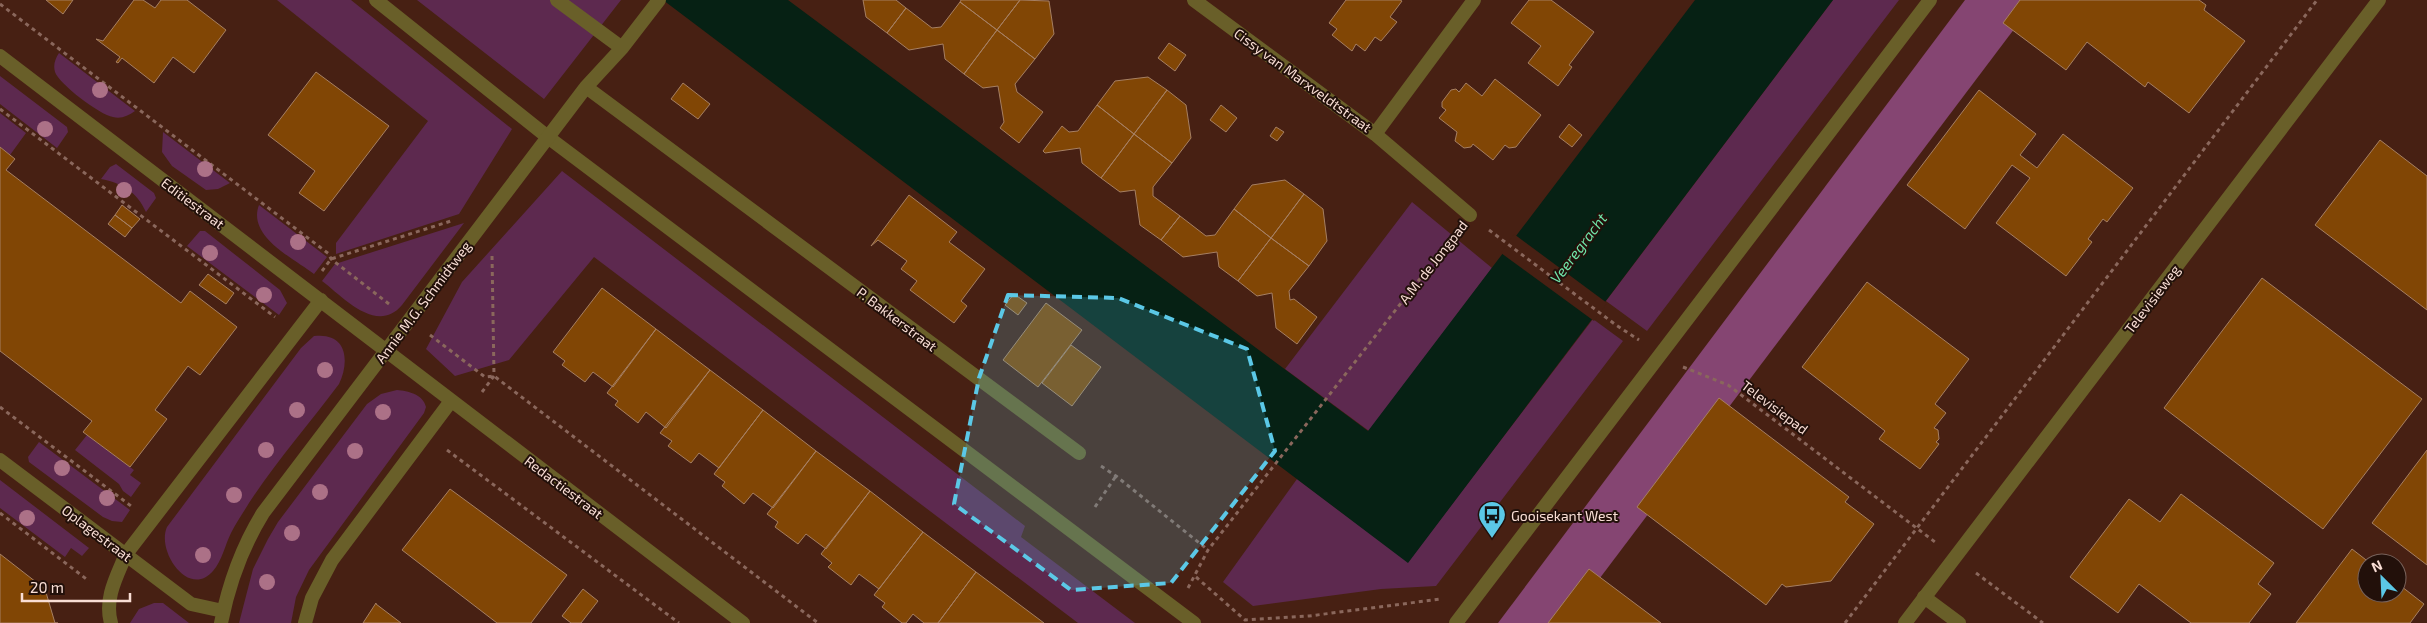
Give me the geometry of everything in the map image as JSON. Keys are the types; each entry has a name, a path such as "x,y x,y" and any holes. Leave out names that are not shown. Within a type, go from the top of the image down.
{"street":[{"path":"376,0 549,138 1194,623"},
{"path":"557,0 622,48"},
{"name":"Annie M.G. Schmidtweg","path":"222,617 235,569 254,528 386,350 586,87 622,48 659,0"},
{"name":"Cissy van Marxveldtstraat","path":"1194,0 1375,134 1474,0"},
{"path":"1456,623 1930,0"},
{"name":"Televisieweg","path":"1905,623 2379,0"},
{"name":"Editiestraat","path":"0,56 386,350"},
{"name":"P. Bakkerstraat","path":"586,87 1079,453"},
{"name":"A.M. de Jongpad","path":"1375,134 1470,215"},
{"path":"111,623 108,613 109,597 126,554 322,300"},
{"name":"Redactiestraat","path":"386,350 466,414 743,623"},
{"path":"305,623 312,598 332,560 451,401"},
{"name":"Oplagestraat","path":"0,460 191,604 222,617"},
{"path":"1924,597 1959,623"}],"path":[{"path":"1845,623 2317,0"},
{"path":"0,4 329,254 331,259 308,290"},
{"path":"0,110 296,333"},
{"name":"A.M. de Jongpad","path":"1208,550 1470,215"},
{"name":"Annie M.G. Schmidtweg","path":"331,259 453,221"},
{"name":"Televisiepad","path":"1484,226 1659,355 1728,385 2043,623"},
{"name":"Annie M.G. Schmidtweg","path":"492,251 494,376"},
{"path":"466,414 494,376 818,623"},
{"path":"0,407 151,522"},
{"path":"445,448 679,623"},
{"path":"1079,453 1116,476 1208,550 1196,577 1174,608"},
{"path":"1095,507 1116,476"},
{"path":"0,513 109,597"},
{"path":"1196,577 1245,620 1310,616 1445,598"}],"highlighted area":[{"path":"1008,295 1118,298 1247,349 1275,451 1171,583 1071,590 954,504 979,378"}],"shaded area":[{"path":"277,0 351,0 512,129 459,214 336,254 336,243 428,121"},
{"path":"417,0 621,0 544,99"},
{"path":"1833,0 1899,0 1647,331 1606,301"},
{"path":"1965,0 2036,0 1566,623 1498,623"},
{"path":"59,53 135,111 124,117 113,117 99,111 81,98 64,84 55,72 55,62"},
{"path":"0,76 67,127 68,132 57,148 0,104"},
{"path":"0,113 26,133 10,155 0,147"},
{"path":"163,132 230,183 218,189 206,190 172,166 162,152"},
{"path":"116,164 154,193 156,198 146,212 138,199 128,190 116,183 101,179 110,167"},
{"path":"562,171 1025,526 1021,537 1135,623 1078,623 594,257 509,360 455,376 426,349 462,282"},
{"path":"1412,202 1492,268 1369,431 1285,369"},
{"path":"259,205 327,257 314,274 284,253 266,236 260,227 257,216"},
{"path":"464,223 402,305 392,313 382,316 371,315 360,310 322,281 335,264"},
{"path":"200,231 205,231 280,290 287,303 279,315 187,246"},
{"path":"1593,319 1623,341 1436,586 1381,589 1253,606 1223,582 1297,479 1408,562"},
{"path":"314,336 325,336 333,339 339,343 343,350 345,358 339,384 259,488 233,529 221,558 213,571 204,578 194,579 185,576 170,559 166,548 165,537 167,527 301,348"},
{"path":"397,390 410,392 422,399 426,407 424,413 309,570 296,597 291,623 239,623 253,569 278,522 367,404 381,394"},
{"path":"87,435 134,470 130,475 141,483 131,497 123,491 119,484 75,450"},
{"path":"39,442 130,510 122,522 112,521 103,517 29,462 28,457"},
{"path":"0,480 89,548 82,556 71,548 65,557 0,508"},
{"path":"154,603 163,603 189,623 130,623 139,609"}],"water":[{"name":"Veeregracht","path":"663,0 788,0 1368,431 1695,0 1833,0 1408,563"}],"pier":[{"path":"1514,234 1607,303 1594,321 1501,253"}],"building":[{"path":"46,0 73,0 63,14"},
{"path":"134,0 143,0 155,8 161,0 187,0 226,30 194,73 173,57 154,83 122,58 118,63 116,62 120,57 96,39 103,41"},
{"path":"863,0 896,0 906,8 887,33 866,17"},
{"path":"961,0 1020,0 997,30 960,2"},
{"path":"1020,0 1049,1 1054,34 1035,59 997,30"},
{"path":"1346,0 1402,1 1390,17 1397,22 1381,41 1375,37 1365,51 1356,44 1352,51 1332,35 1337,29 1329,23"},
{"path":"1529,0 1551,0 1594,32 1569,65 1572,67 1558,86 1528,63 1541,46 1511,23"},
{"path":"2020,0 2199,0 2206,5 2204,10 2245,41 2189,113 2148,82 2145,87 2087,42 2066,70 2003,23"},
{"path":"960,2 997,30 964,74 945,59 943,44 909,50 887,33 906,8 932,28 941,27"},
{"path":"997,30 1035,59 1015,84 1017,92 1043,112 1019,143 1000,128 1004,122 998,86 983,88 964,74"},
{"path":"1169,43 1186,55 1175,71 1158,58"},
{"path":"316,72 389,126 324,211 299,193 315,171 268,135"},
{"path":"1148,77 1167,90 1134,134 1097,105 1115,81"},
{"path":"1495,79 1541,115 1516,147 1509,148 1505,145 1493,160 1473,144 1471,147 1464,148 1455,141 1457,132 1439,118 1446,110 1442,107 1442,102 1451,90 1456,89 1459,92 1466,83 1482,96"},
{"path":"683,83 710,104 698,119 671,99"},
{"path":"1167,90 1186,105 1191,138 1172,163 1134,134"},
{"path":"1979,90 2036,134 2020,155 2037,168 2063,134 2133,188 2107,222 2103,219 2088,239 2092,242 2066,276 1996,223 2030,178 2012,165 1965,229 1907,185"},
{"path":"1097,105 1134,134 1101,178 1082,163 1080,148 1045,153 1043,151 1062,126 1069,132 1078,131"},
{"path":"1221,105 1237,118 1226,132 1210,120"},
{"path":"1569,124 1582,135 1572,147 1559,137"},
{"path":"1276,127 1284,132 1277,141 1270,136"},
{"path":"1134,134 1172,163 1153,187 1153,196 1180,216 1161,240 1140,225 1135,190 1120,192 1101,178"},
{"path":"2380,140 2427,176 2427,310 2315,225"},
{"path":"0,147 15,159 6,170 181,303 190,291 237,327 200,375 188,366 155,410 167,419 130,467 83,432 92,421 0,351"},
{"path":"1285,180 1304,194 1271,238 1234,209 1252,185"},
{"path":"1304,194 1323,209 1327,241 1309,266 1271,238"},
{"path":"909,195 957,232 949,242 985,269 961,301 967,306 954,323 910,290 917,281 901,269 907,261 878,240 871,246"},
{"path":"122,205 140,219 132,228 115,215"},
{"path":"1234,209 1271,238 1238,281 1219,267 1217,252 1183,257 1161,240 1180,216 1206,236 1215,235"},
{"path":"115,215 132,228 125,237 108,224"},
{"path":"1271,238 1309,266 1289,291 1290,300 1294,299 1317,317 1297,344 1276,328 1272,293 1257,296 1238,281"},
{"path":"208,274 234,293 226,304 199,285"},
{"path":"2262,278 2422,399 2323,529 2164,408"},
{"path":"1867,282 1969,359 1935,404 1946,413 1934,428 1938,430 1939,439 1936,442 1939,444 1920,469 1879,439 1885,431 1802,367"},
{"path":"602,288 656,329 613,387 593,372 585,382 562,365 565,361 553,352"},
{"path":"1014,294 1027,303 1018,315 1005,305"},
{"path":"1046,303 1082,330 1038,387 1003,360"},
{"path":"656,329 710,370 666,428 646,412 638,423 615,405 618,401 607,393"},
{"path":"1071,345 1101,367 1072,406 1042,383"},
{"path":"710,370 763,410 719,468 699,453 691,463 668,446 672,441 660,433"},
{"path":"1719,398 1849,497 1845,502 1874,524 1831,581 1786,587 1782,584 1766,605 1637,507"},
{"path":"763,410 816,451 773,508 753,493 744,504 722,486 725,482 714,474"},
{"path":"2427,450 2427,565 2372,523"},
{"path":"816,451 870,491 826,549 806,534 798,544 775,527 778,522 767,514"},
{"path":"450,489 567,575 531,623 497,623 402,550"},
{"path":"870,491 923,532 879,589 859,574 851,585 828,567 832,563 821,554"},
{"path":"2181,494 2274,563 2258,584 2271,594 2249,623 2191,623 2139,584 2118,613 2070,577 2129,499 2160,522"},
{"path":"923,532 976,572 938,623 924,623 913,614 906,623 902,623 882,607 885,603 874,595"},
{"path":"2352,549 2357,553 2357,603 2407,603 2407,591 2424,604 2410,623 2296,623"},
{"path":"0,554 45,589 55,623 0,623"},
{"path":"1589,569 1661,623 1548,623"},
{"path":"976,572 1044,623 938,623"},
{"path":"583,589 598,601 581,623 571,623 562,616"},
{"path":"376,604 401,623 363,623"}],"place":[{"name":"Gooisekant West","path":"1492,539"}]}
